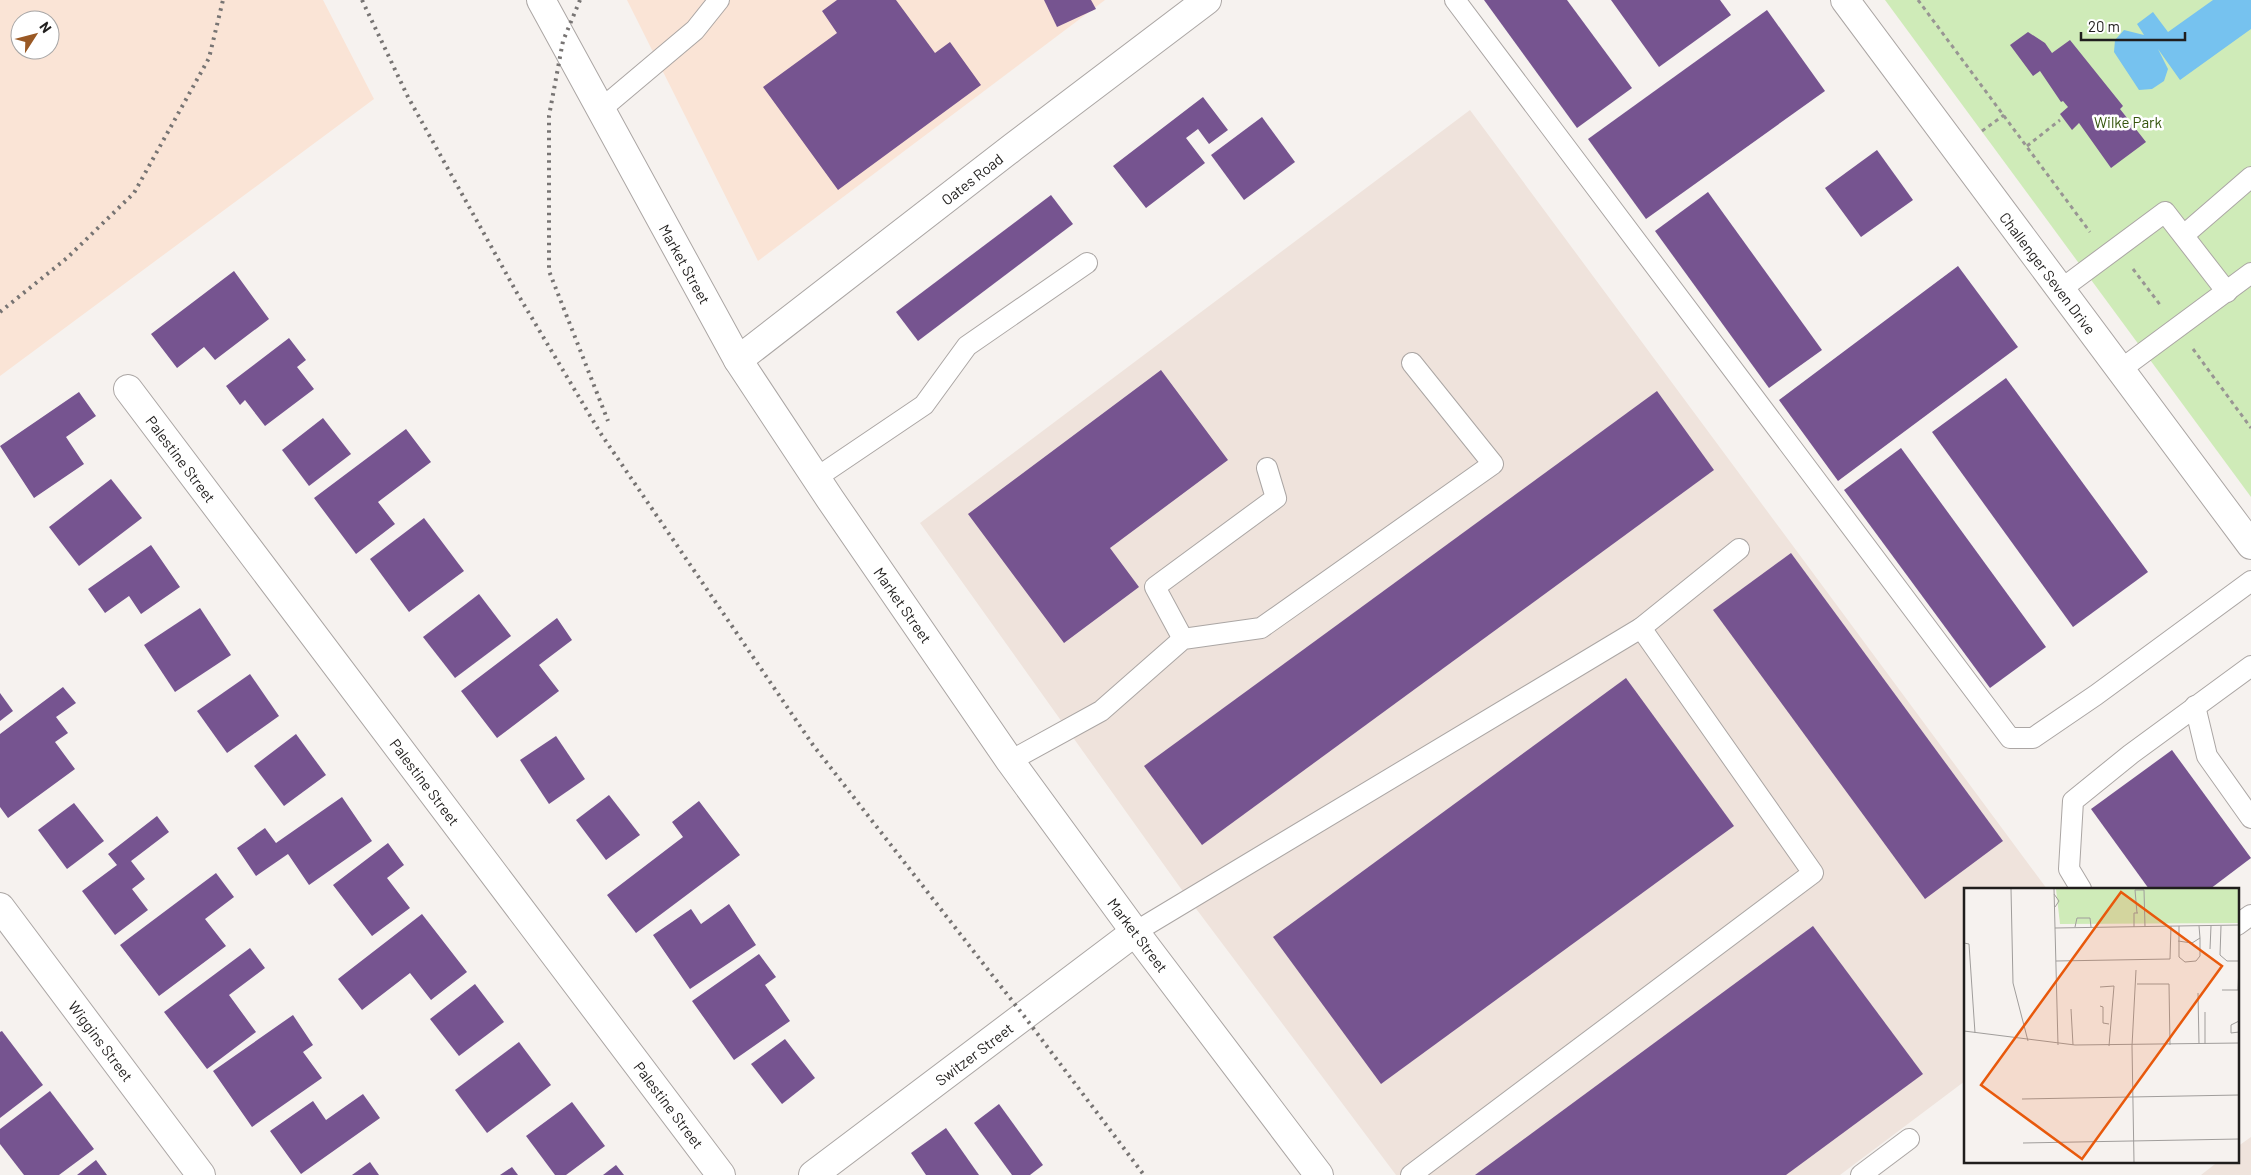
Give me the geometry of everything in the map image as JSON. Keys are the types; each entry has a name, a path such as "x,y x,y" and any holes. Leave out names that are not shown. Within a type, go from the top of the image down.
{"street":[{"name":"Market Street","path":"541,0 738,360 816,478 1010,761 1135,932 1319,1175"},
{"name":"Oates Road","path":"738,360 1012,147 1207,0"},
{"name":"Challenger Seven Drive","path":"1845,0 2251,545"},
{"name":"Palestine Street","path":"128,389 721,1175"},
{"name":"Wiggins Street","path":"0,908 202,1175"},
{"name":"Switzer Street","path":"813,1175 1135,932"}],"lane":[{"path":"600,110 695,30 719,0"},
{"path":"1455,0 2010,738 2032,738 2096,695 2251,581"},
{"path":"2184,235 2251,177"},
{"path":"2060,290 2166,212 2227,292"},
{"path":"816,478 924,406 967,346 1087,263"},
{"path":"2120,370 2251,273"},
{"path":"1010,761 1101,711 1183,639 1261,628 1493,464 1412,363"},
{"path":"1183,639 1156,587 1276,498 1267,468"},
{"path":"1135,932 1641,628 1739,549"},
{"path":"1411,1175 1813,873 1641,628"},
{"path":"2080,888 2069,869 2073,801 2195,706 2251,666"},
{"path":"2195,706 2207,756 2251,818"},
{"path":"2238,924 2251,915"},
{"path":"1861,1175 1909,1139"}],"path":[{"path":"1918,0 2094,237"},
{"path":"1980,134 2004,115"},
{"path":"2027,146 2060,120"},
{"path":"2131,266 2167,313"},
{"path":"2190,344 2251,428"}],"shaded area":[{"path":"0,0 323,0 374,99 0,376"},
{"path":"627,0 1105,0 758,261"},
{"path":"1470,110 2046,888 1964,888 1964,1082 1840,1175 1396,1175 1179,886 920,523"},
{"path":"2251,1137 2251,1175 2201,1175 2218,1162 2238,1162 2238,1146"}],"green space":[{"name":"Wilke Park","path":"1885,0 2251,0 2251,497"}],"water":[{"path":"2213,0 2251,0 2251,29 2180,80 2158,49 2168,69 2164,81 2152,89 2139,90 2114,52 2115,40 2124,30 2144,35 2137,24 2153,12 2168,32"}],"building":[{"path":"837,0 896,0 935,53 950,42 981,85 838,190 763,87 837,33 822,11"},
{"path":"1044,0 1091,0 1096,9 1057,27"},
{"path":"1484,0 1567,0 1632,88 1577,128"},
{"path":"1611,0 1720,0 1731,15 1659,67"},
{"path":"1767,10 1825,91 1646,219 1588,139"},
{"path":"2028,32 2045,43 2052,53 2070,40 2123,106 2120,109 2146,142 2111,168 2079,123 2072,130 2060,114 2068,107 2063,101 2061,102 2040,71 2033,76 2010,45"},
{"path":"1203,97 1228,130 1209,144 1198,129 1186,138 1205,163 1146,208 1113,166"},
{"path":"1262,117 1295,162 1244,200 1211,155"},
{"path":"1877,150 1913,200 1861,237 1825,188"},
{"path":"1708,192 1822,350 1769,388 1655,231"},
{"path":"1051,195 1073,224 918,341 896,312"},
{"path":"1958,266 2018,347 1838,481 1779,400"},
{"path":"234,271 269,319 215,360 204,347 177,368 151,334"},
{"path":"289,338 306,360 297,367 314,389 265,426 245,400 240,405 226,386"},
{"path":"1161,370 1228,460 1110,548 1139,587 1064,643 968,514"},
{"path":"2006,378 2148,572 2073,627 1932,432"},
{"path":"1657,391 1714,470 1202,845 1144,766"},
{"path":"79,392 96,416 66,437 84,464 34,498 0,446"},
{"path":"323,418 351,454 309,486 282,450"},
{"path":"406,429 431,462 378,502 395,524 356,554 314,498"},
{"path":"1901,448 2046,647 1990,688 1844,490"},
{"path":"111,479 142,518 79,566 49,527"},
{"path":"424,518 464,571 409,612 370,559"},
{"path":"151,545 180,587 141,614 129,596 105,613 88,589"},
{"path":"1791,553 2003,841 1925,899 1713,610"},
{"path":"479,594 511,636 455,678 423,637"},
{"path":"200,608 231,655 175,692 144,645"},
{"path":"557,618 572,640 539,665 559,691 497,738 461,691"},
{"path":"250,674 279,716 227,753 197,711"},
{"path":"1626,678 1734,826 1381,1084 1273,937"},
{"path":"63,687 76,703 56,717 68,733 55,742 75,769 8,818 0,807 0,734"},
{"path":"0,693 13,711 0,721"},
{"path":"296,734 326,775 284,806 254,766"},
{"path":"556,736 585,779 549,804 520,760"},
{"path":"2172,750 2251,858 2211,888 2148,888 2091,809"},
{"path":"609,795 640,835 606,860 576,820"},
{"path":"342,797 372,841 309,885 288,854 256,876 237,848 265,828 276,843"},
{"path":"699,801 740,855 636,933 607,895 683,837 672,822"},
{"path":"74,803 104,841 67,869 38,830"},
{"path":"157,816 169,832 131,861 145,879 132,889 148,910 115,935 82,891 117,865 108,854"},
{"path":"388,843 404,865 387,878 410,908 372,936 333,885"},
{"path":"216,873 234,897 205,919 226,946 159,996 120,945"},
{"path":"729,904 756,945 690,989 653,935 691,909 701,924"},
{"path":"422,914 467,972 431,1000 410,973 362,1010 338,979"},
{"path":"1813,926 1923,1074 1786,1175 1475,1175"},
{"path":"250,948 265,968 229,995 256,1032 207,1069 164,1012"},
{"path":"759,954 776,977 765,985 790,1021 734,1060 692,1001"},
{"path":"475,984 504,1022 459,1056 430,1019"},
{"path":"293,1015 313,1045 303,1052 322,1078 252,1127 213,1071"},
{"path":"2,1031 43,1085 0,1118 0,1032"},
{"path":"785,1039 815,1078 782,1104 751,1064"},
{"path":"519,1042 551,1085 487,1133 455,1090"},
{"path":"50,1091 94,1149 59,1175 24,1175 0,1144 0,1129"},
{"path":"363,1094 380,1118 301,1174 270,1131 313,1101 326,1120"},
{"path":"572,1102 605,1146 566,1175 555,1175 526,1136"},
{"path":"999,1104 1043,1165 1030,1175 1012,1175 974,1123"},
{"path":"946,1128 979,1175 926,1175 911,1153"},
{"path":"96,1160 107,1175 77,1175"},
{"path":"370,1162 379,1175 352,1175"},
{"path":"616,1165 624,1175 603,1175"},
{"path":"512,1167 518,1175 500,1175"}],"railway":[{"path":"0,312 67,258 134,193 209,58 223,0"},
{"path":"362,0 408,97 517,293 601,434 813,745 1024,1016 1144,1175"},
{"path":"580,0 563,41 549,116 549,271 608,421"}]}
